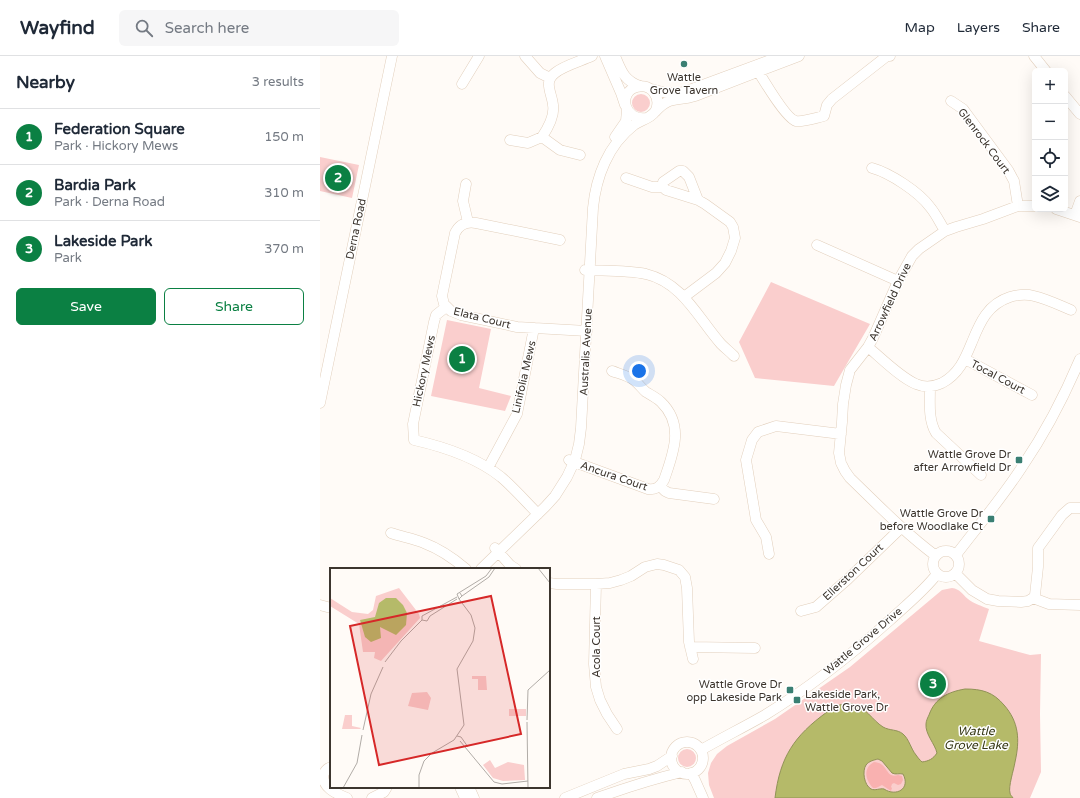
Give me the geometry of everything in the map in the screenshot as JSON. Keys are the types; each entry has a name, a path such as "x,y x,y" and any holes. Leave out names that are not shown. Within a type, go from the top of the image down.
{"street":[{"name":"Derna Road","path":"320,403 392,56"},
{"path":"462,84 478,56"},
{"path":"525,56 540,73 550,78"},
{"path":"510,140 528,143 542,137 548,127 554,105 548,86 550,78 555,72 592,56"},
{"path":"605,56 630,114 638,118 651,115 657,108 656,95 644,87 631,83 626,78 615,56"},
{"name":"Australis Avenue","path":"587,270 596,187 600,173 610,152 621,137 633,126 651,115 669,100 684,99 695,96 757,69 780,56"},
{"name":"Australis Avenue","path":"644,87 666,93 684,92 799,56"},
{"path":"757,69 787,115 794,121 824,116 827,105 832,99 890,56"},
{"path":"1034,56 1044,68"},
{"path":"626,107 626,96 629,92 644,87"},
{"path":"1068,100 1080,114"},
{"name":"Glenrock Court","path":"951,101 963,110 1008,170 1014,181 1018,206"},
{"name":"Australis Avenue","path":"475,568 555,496 567,477 577,424 584,331 588,202 592,180 598,166 605,151 624,124 627,117 626,107"},
{"path":"542,137 560,150 580,155"},
{"path":"872,168 881,170 916,192 931,208 945,231"},
{"path":"663,187 662,184 664,180 682,170 689,178 698,200"},
{"path":"626,178 652,187 663,187 666,190 698,200 730,222 734,230 735,238 733,246 720,269 684,297"},
{"path":"466,184 463,201 468,222 476,222 560,240"},
{"path":"1065,212 1077,216 1080,202"},
{"name":"Arrowfield Drive","path":"936,556 902,527 850,478 845,471 839,453 842,404 846,384 850,370 868,347 880,324 898,281 912,256 918,249 945,231 956,226 983,219 1018,206 1032,206"},
{"name":"Elata Court","path":"468,222 457,229 454,238 443,293 443,300 446,307 461,315 510,325 584,331"},
{"path":"817,245 898,281"},
{"path":"587,270 646,274 668,284 684,297 721,344 734,356"},
{"path":"868,347 907,380 916,384 930,387 937,385 951,377 960,368 978,325 992,306 1005,299 1018,295 1032,296 1049,300 1071,310"},
{"name":"Hickory Mews","path":"446,307 436,316 434,322 413,424 414,440 450,449 488,468"},
{"name":"Linifolia Mews","path":"488,468 517,414 534,328"},
{"name":"Tocal Court","path":"965,359 1032,395"},
{"path":"956,555 1022,467 1070,384 1080,359"},
{"name":"Ancura Court","path":"571,461 644,488 652,489 660,486 665,476 675,444 676,430 672,418 663,403 645,391 637,382 612,371"},
{"path":"930,387 931,419 936,433 981,475"},
{"path":"769,554 766,537 756,520 746,460 752,440 758,432 776,426 841,434"},
{"path":"488,468 508,483 536,512"},
{"name":"Ancura Court","path":"660,486 669,494 714,499"},
{"path":"956,574 972,590 987,599 998,601 1028,601 1036,595 1038,548 1062,515 1070,508 1080,508"},
{"name":"Ellerston Court","path":"801,611 816,607 848,579 902,527"},
{"path":"391,533 432,546 452,557 465,568"},
{"path":"496,550 514,568"},
{"name":"Australis Avenue","path":"482,568 496,550"},
{"path":"945,551 953,552 960,562 960,566 956,574 950,578 937,574 933,567 936,556 945,551"},
{"path":"550,583 596,584 621,580 645,567 656,564 679,570 685,577 687,588 689,642 693,659"},
{"name":"Wattle Grove Drive","path":"701,750 766,714 831,669 863,644 930,583 937,574"},
{"name":"Acola Court","path":"596,584 594,664 596,681 600,700 617,729"},
{"path":"1033,598 1049,604 1080,605"},
{"path":"320,605 330,608"},
{"path":"690,647 755,648"},
{"path":"597,798 662,777 686,773 699,768 703,760 701,750 694,744 684,742 673,751 672,761 677,770 686,773 695,780 703,798"},
{"path":"565,798 624,774 657,766 672,756"},
{"path":"330,767 324,775 323,780 325,784 329,790 347,798"},
{"path":"460,788 465,798"},
{"path":"469,788 474,798"},
{"path":"372,798 388,792"}],"shaded area":[{"path":"641,94 645,95 649,99 649,107 645,111 641,112 637,111 633,107 632,103 633,99 637,95"},
{"path":"320,157 359,165 352,198 320,191"},
{"path":"771,282 870,324 834,386 755,378 739,342"},
{"path":"447,320 491,329 479,388 511,396 505,411 431,396"},
{"path":"952,588 959,591 973,602 989,609 979,641 1030,655 1041,654 1041,772 1030,798 714,798 709,785 708,773 711,763 717,754 727,746 775,719 850,667 942,590"},
{"path":"687,749 693,752 696,758 693,764 687,767 681,764 678,758 681,752"},
{"path":"874,762 882,765 891,775 902,776 903,780 901,784 892,784 891,791 882,785 873,788 868,781 866,774 870,764"}],"water":[{"name":"Wattle Grove Lake","path":"959,690 977,690 991,694 1004,705 1013,718 1017,732 1018,746 1010,787 1010,794 1013,798 775,798 777,784 785,759 790,749 797,739 815,721 833,708 842,704 852,704 861,708 883,727 903,734 914,753 922,762 931,759 937,753 926,728 926,723 932,709 943,697","holes":["876,759 882,761 892,773 903,774 905,784 901,790 897,792 884,789 873,790 865,781 864,774 866,765"]}],"place":[{"name":"Wattle Grove Tavern","path":"684,64"},
{"name":"Bardia Park","path":"338,178"},
{"name":"Federation Square","path":"462,359"},
{"name":"Wattle Grove Dr after Arrowfield Dr","path":"1019,460"},
{"name":"Wattle Grove Dr before Woodlake Ct","path":"991,519"},
{"name":"Lakeside Park","path":"933,684"},
{"name":"Wattle Grove Dr opp Lakeside Park","path":"790,690"},
{"name":"Lakeside Park, Wattle Grove Dr","path":"797,700"}]}
